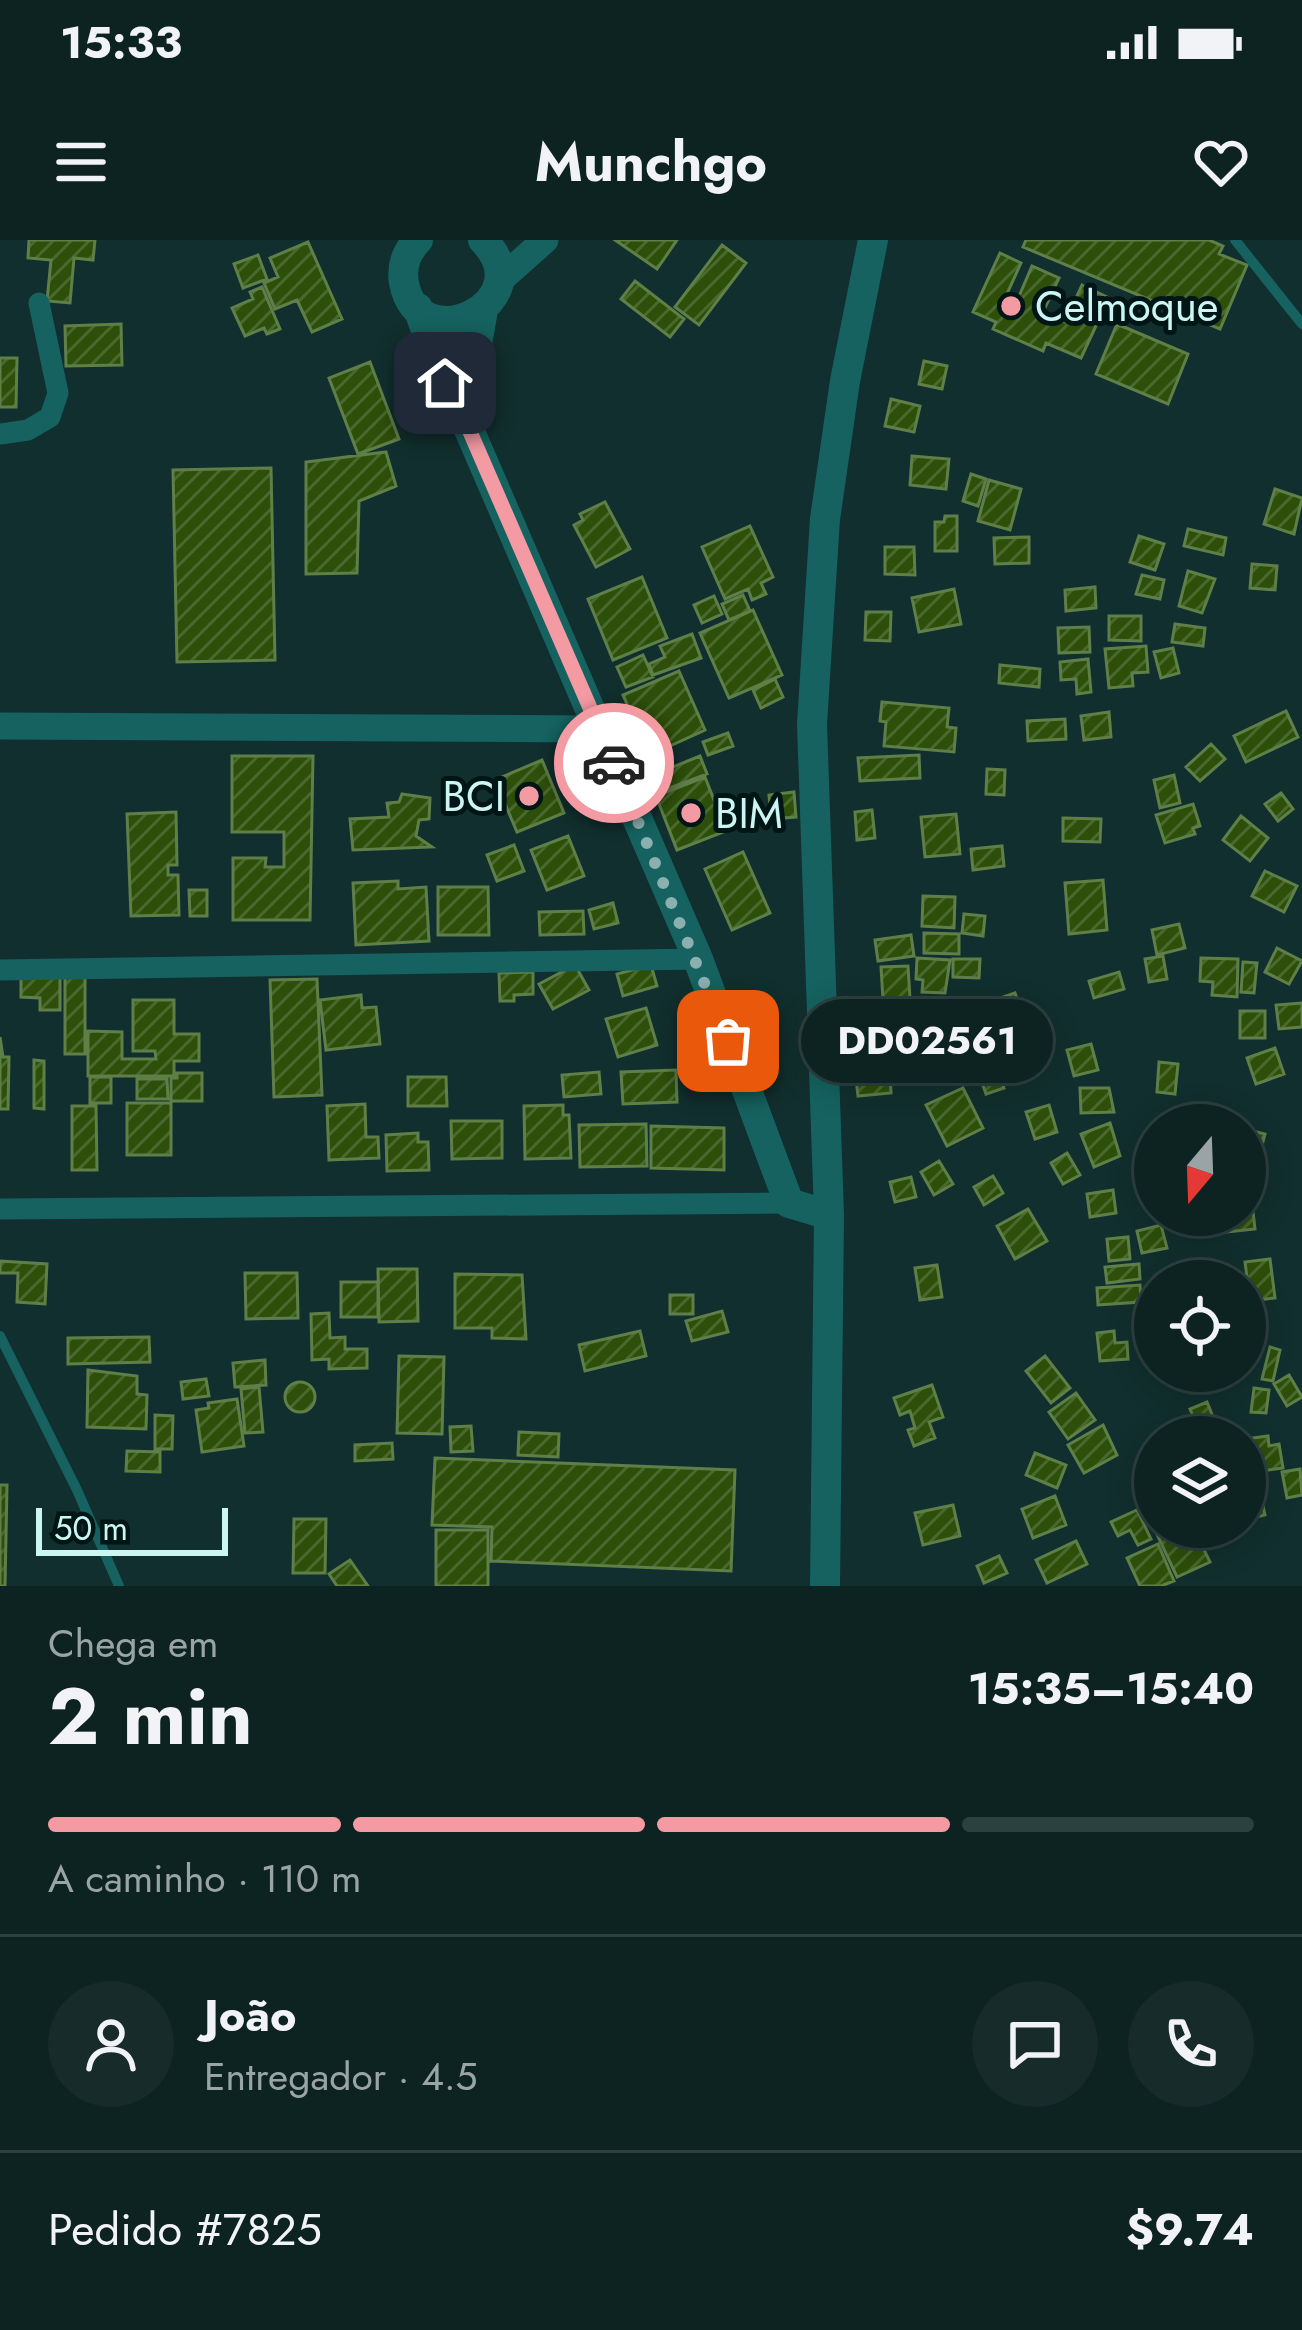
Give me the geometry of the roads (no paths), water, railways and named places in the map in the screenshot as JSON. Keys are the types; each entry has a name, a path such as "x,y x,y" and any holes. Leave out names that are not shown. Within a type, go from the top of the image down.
{"main road":[{"path":"464,418 483,310 499,281 498,263 484,240"},
{"path":"825,1586 829,1215 812,724 815,629 842,404 873,240"},
{"path":"403,247 406,292 418,308 445,383 698,959 789,1203 829,1215"},
{"path":"418,308 450,322 483,310"}],"street":[{"path":"499,281 545,240"},
{"path":"0,434 28,430 50,417 58,392 40,303"},
{"path":"0,726 600,729"},
{"path":"0,970 698,959"},
{"path":"0,1210 789,1203"}],"lane":[{"path":"1235,240 1302,324"},
{"path":"0,1336 119,1586"}],"place":[{"name":"Celmoque","path":"1011,306"},
{"name":"BCI","path":"529,796"},
{"name":"BIM","path":"691,813"},
{"name":"DD02561","path":"728,1041"}]}
